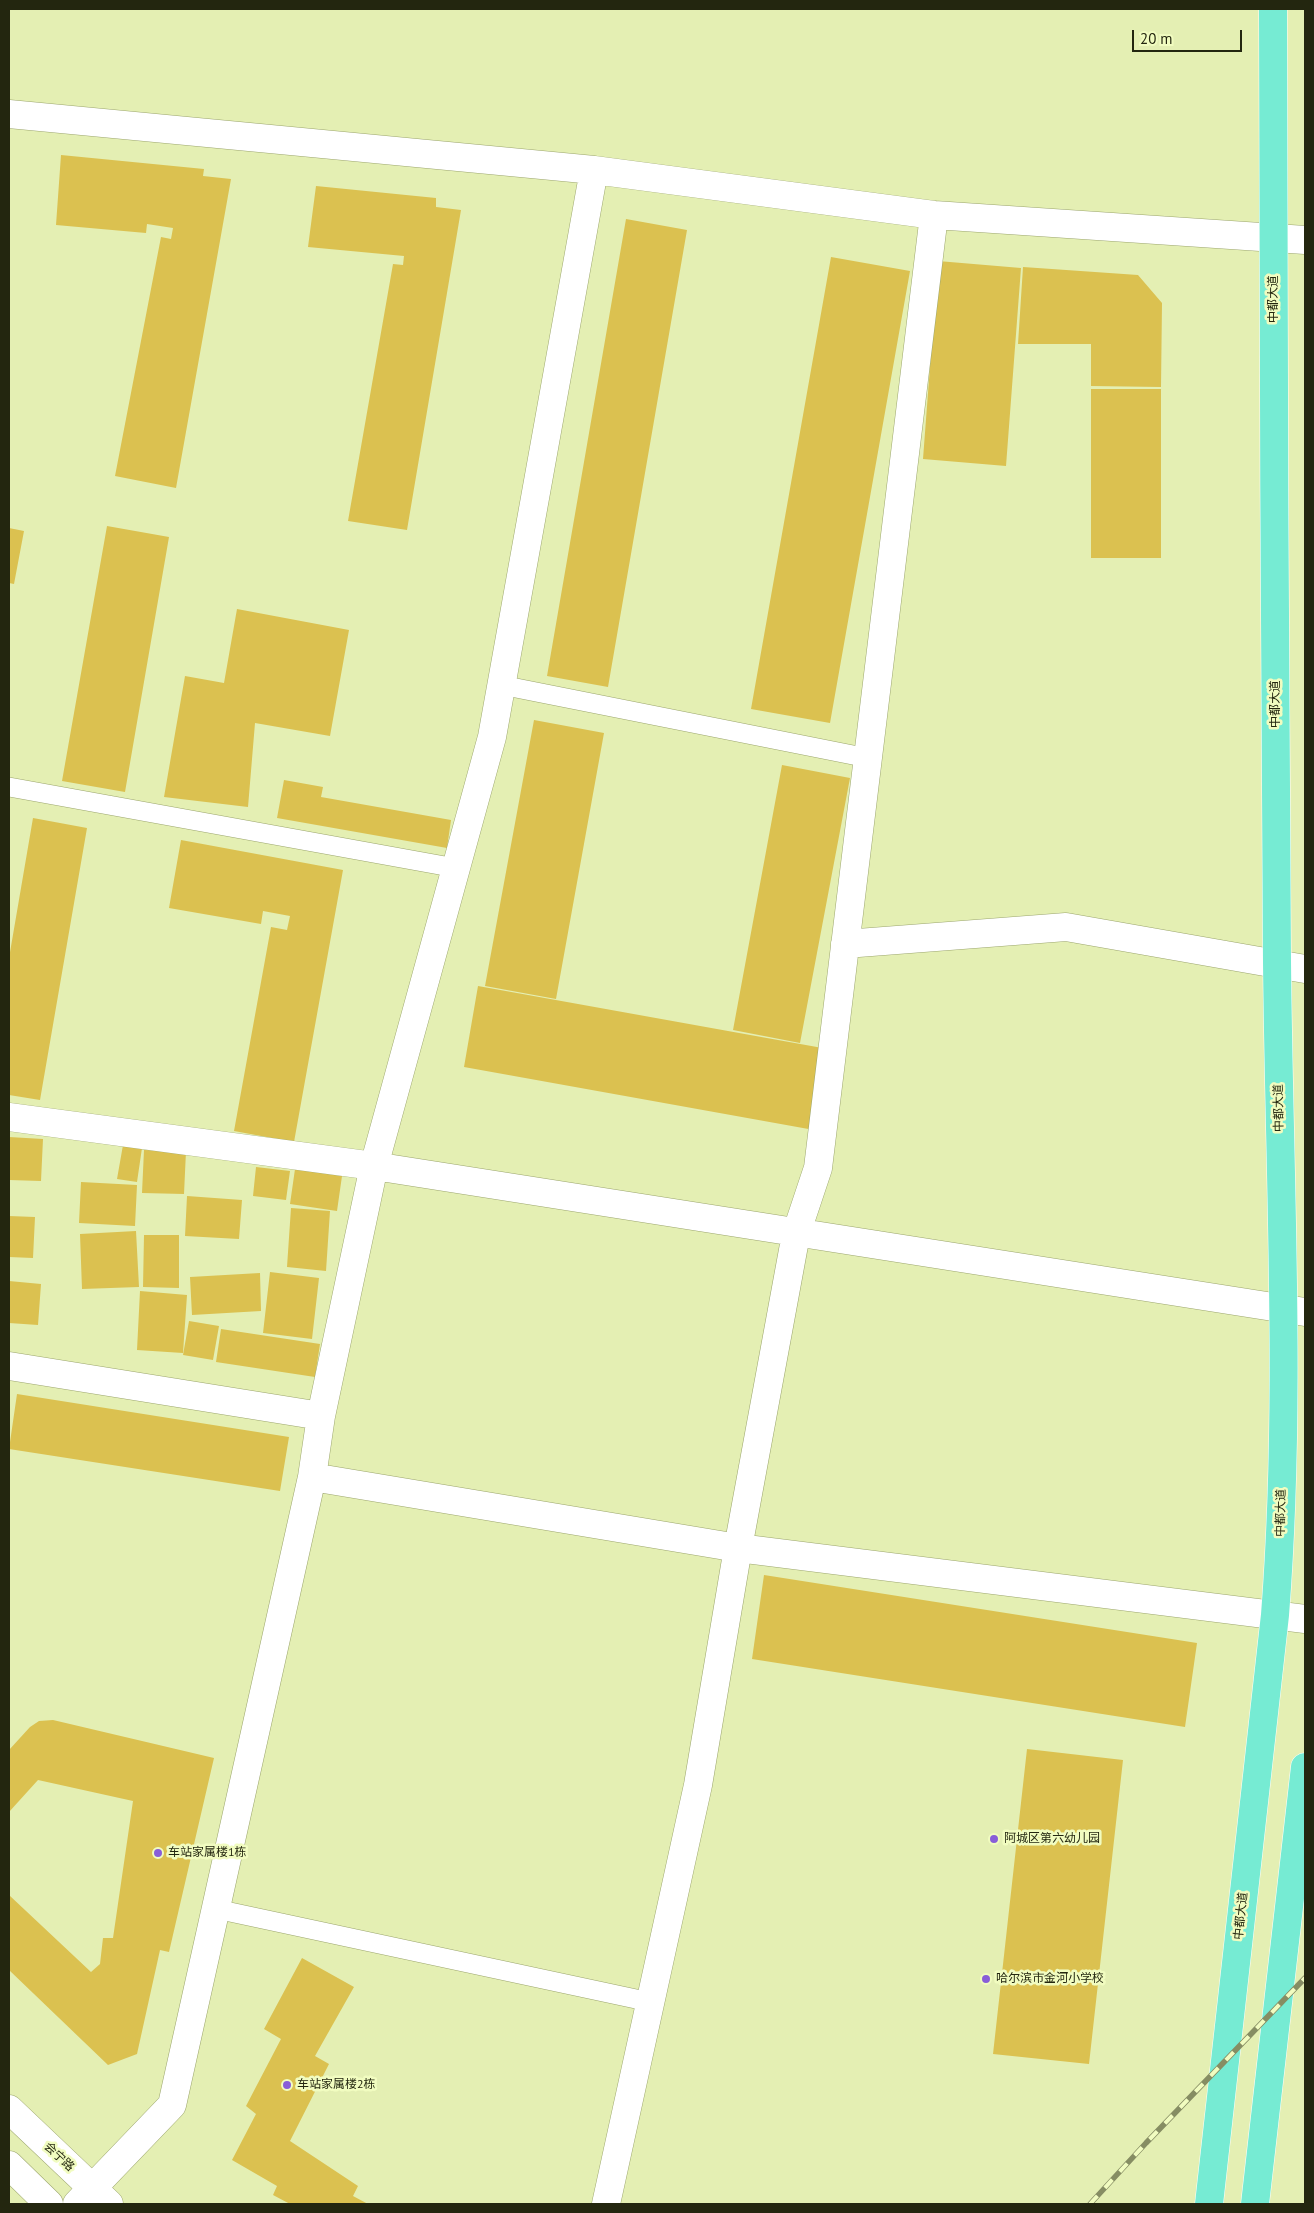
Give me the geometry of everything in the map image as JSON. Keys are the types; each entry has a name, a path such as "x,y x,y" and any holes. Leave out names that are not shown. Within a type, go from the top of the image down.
{"highway":[{"name":"中都大道","path":"1209,2204 1276,1615 1294,1311 1277,965 1273,9"},
{"path":"1255,2204 1305,1767"}],"street":[{"path":"9,114 594,170 934,215 1305,240"},
{"path":"93,2199 172,2105 312,1477 321,1416 374,1166 492,737 594,170"},
{"path":"606,2204 698,1784 738,1548 796,1234 818,1168 934,215"},
{"path":"845,944 1066,927 1305,969"},
{"path":"9,1117 374,1166 1294,1311"},
{"path":"9,1366 321,1416"},
{"path":"312,1477 738,1548 1305,1619"},
{"name":"会宁路","path":"9,2109 93,2199"},
{"path":"9,2165 49,2204"}],"lane":[{"path":"501,685 868,758"},
{"path":"9,787 456,868"},
{"path":"216,1909 650,2002"}],"building":[{"path":"61,155 204,169 203,176 231,179 176,488 115,476 161,237 171,239 173,228 147,224 146,233 56,225"},
{"path":"316,186 436,198 436,207 461,210 407,530 348,521 393,264 403,265 404,256 308,247"},
{"path":"626,219 687,230 608,687 547,676"},
{"path":"831,257 910,271 830,723 751,709"},
{"path":"938,261 1021,268 1006,466 923,459"},
{"path":"1023,267 1138,275 1162,303 1161,387 1091,386 1091,344 1018,344"},
{"path":"1091,389 1161,389 1161,558 1091,558"},
{"path":"107,526 169,537 125,792 62,781"},
{"path":"9,528 24,531 14,584 9,583"},
{"path":"237,609 349,630 330,736 255,723 248,807 164,797 185,676 224,683"},
{"path":"534,720 604,733 556,999 485,986"},
{"path":"782,765 850,778 800,1043 733,1030"},
{"path":"284,780 323,787 321,797 451,820 447,848 277,818"},
{"path":"33,818 87,828 40,1100 9,1095 9,958"},
{"path":"181,840 343,870 294,1142 234,1131 271,927 287,930 290,916 263,911 261,924 169,908"},
{"path":"478,986 828,1049 814,1130 464,1067"},
{"path":"9,1137 43,1139 41,1181 9,1180"},
{"path":"123,1145 142,1148 137,1182 117,1179"},
{"path":"144,1150 186,1151 184,1194 142,1193"},
{"path":"256,1167 290,1171 286,1200 253,1196"},
{"path":"295,1169 342,1176 337,1211 290,1204"},
{"path":"81,1182 137,1185 135,1226 79,1223"},
{"path":"187,1196 242,1200 239,1239 185,1236"},
{"path":"291,1208 330,1211 326,1271 287,1267"},
{"path":"9,1216 35,1217 33,1258 9,1257"},
{"path":"136,1231 139,1287 82,1289 80,1234"},
{"path":"144,1235 179,1235 179,1288 143,1287"},
{"path":"270,1272 319,1278 312,1339 263,1333"},
{"path":"260,1273 261,1311 192,1315 190,1277"},
{"path":"9,1281 41,1284 38,1325 9,1323"},
{"path":"140,1291 187,1295 183,1353 137,1350"},
{"path":"189,1321 219,1326 213,1360 183,1355"},
{"path":"221,1329 320,1344 315,1377 216,1362"},
{"path":"17,1394 289,1437 280,1491 9,1449"},
{"path":"764,1575 1197,1643 1185,1727 752,1659"},
{"name":"车站家属楼1栋","path":"53,1720 214,1758 169,1952 160,1950 137,2054 108,2065 9,1970 9,1895 91,1972 100,1964 103,1938 113,1938 133,1801 38,1780 9,1812 9,1750 30,1727 39,1721"},
{"path":"1027,1749 1123,1760 1089,2064 993,2054"},
{"name":"车站家属楼2栋","path":"302,1958 354,1987 315,2056 329,2064 290,2141 358,2186 353,2196 368,2204 290,2204 273,2195 277,2186 232,2160 256,2114 246,2106 281,2039 264,2029"}],"railway":[{"path":"1090,2204 1305,1978"}],"place":[{"name":"阿城区第六幼儿园","path":"994,1839"},
{"name":"车站家属楼1栋","path":"158,1853"},
{"name":"哈尔滨市金河小学校","path":"986,1979"},
{"name":"车站家属楼2栋","path":"287,2085"}]}
